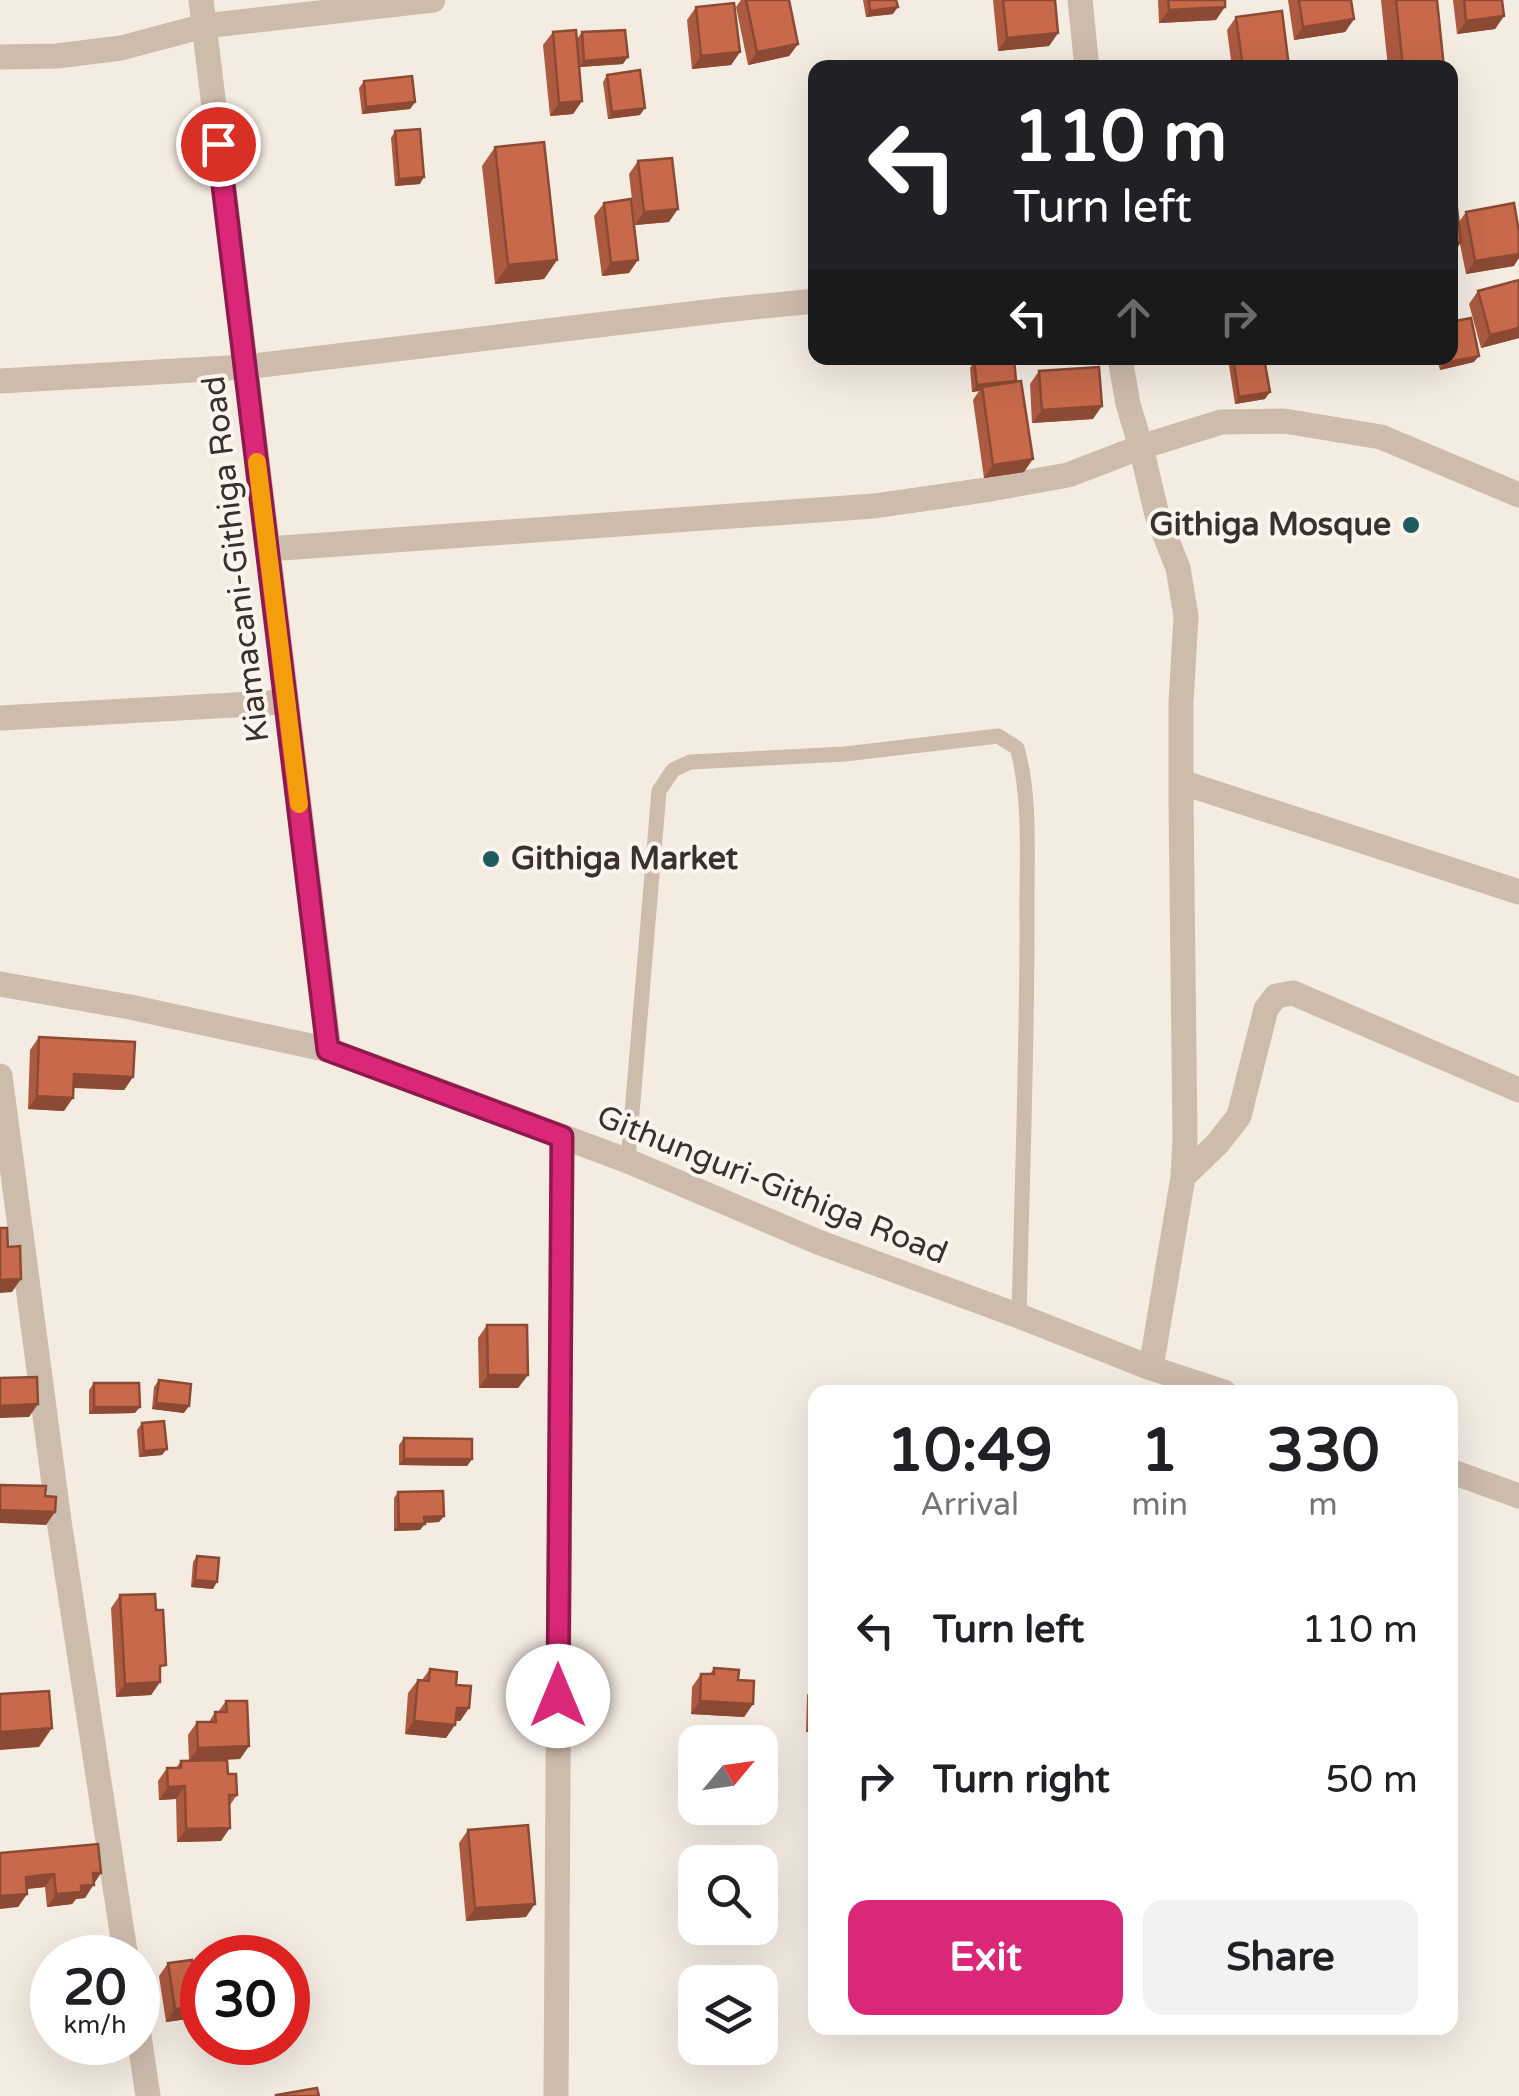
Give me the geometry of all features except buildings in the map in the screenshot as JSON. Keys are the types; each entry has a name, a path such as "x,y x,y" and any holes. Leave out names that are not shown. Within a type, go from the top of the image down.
{"street":[{"path":"0,57 57,56 121,48 202,13 434,0"},
{"path":"1080,0 1087,60"},
{"name":"Kiamacani-Githiga Road","path":"202,13 328,1050"},
{"path":"0,381 245,367 808,302"},
{"path":"1121,365 1157,515 1178,568 1186,616 1182,703 1185,1138 1183,1177 1151,1368"},
{"path":"268,549 874,506 1068,475 1221,422 1284,421 1381,437 1519,495"},
{"path":"0,718 286,702"},
{"path":"1182,782 1519,892"},
{"name":"Githunguri-Githiga Road","path":"0,984 130,1007 328,1050 628,1160 818,1242 1203,1385"},
{"path":"1183,1177 1218,1143 1238,1116 1266,1009 1276,996 1293,993 1519,1090"},
{"path":"0,1076 59,1521 122,1935"},
{"path":"556,2096 562,1137"},
{"path":"1458,1474 1519,1496"},
{"path":"143,2065 148,2096"}],"lane":[{"path":"628,1160 660,791 673,770 690,762 845,754 998,736 1017,748 1023,768 1026,847 1019,1316"}],"slow traffic":[{"path":"257,462 299,804"}],"place":[{"name":"Githiga Mosque","path":"1411,525"},
{"name":"Githiga Market","path":"491,859"}],"route":[{"path":"218,144 328,1050 562,1137 558,1696"}]}
